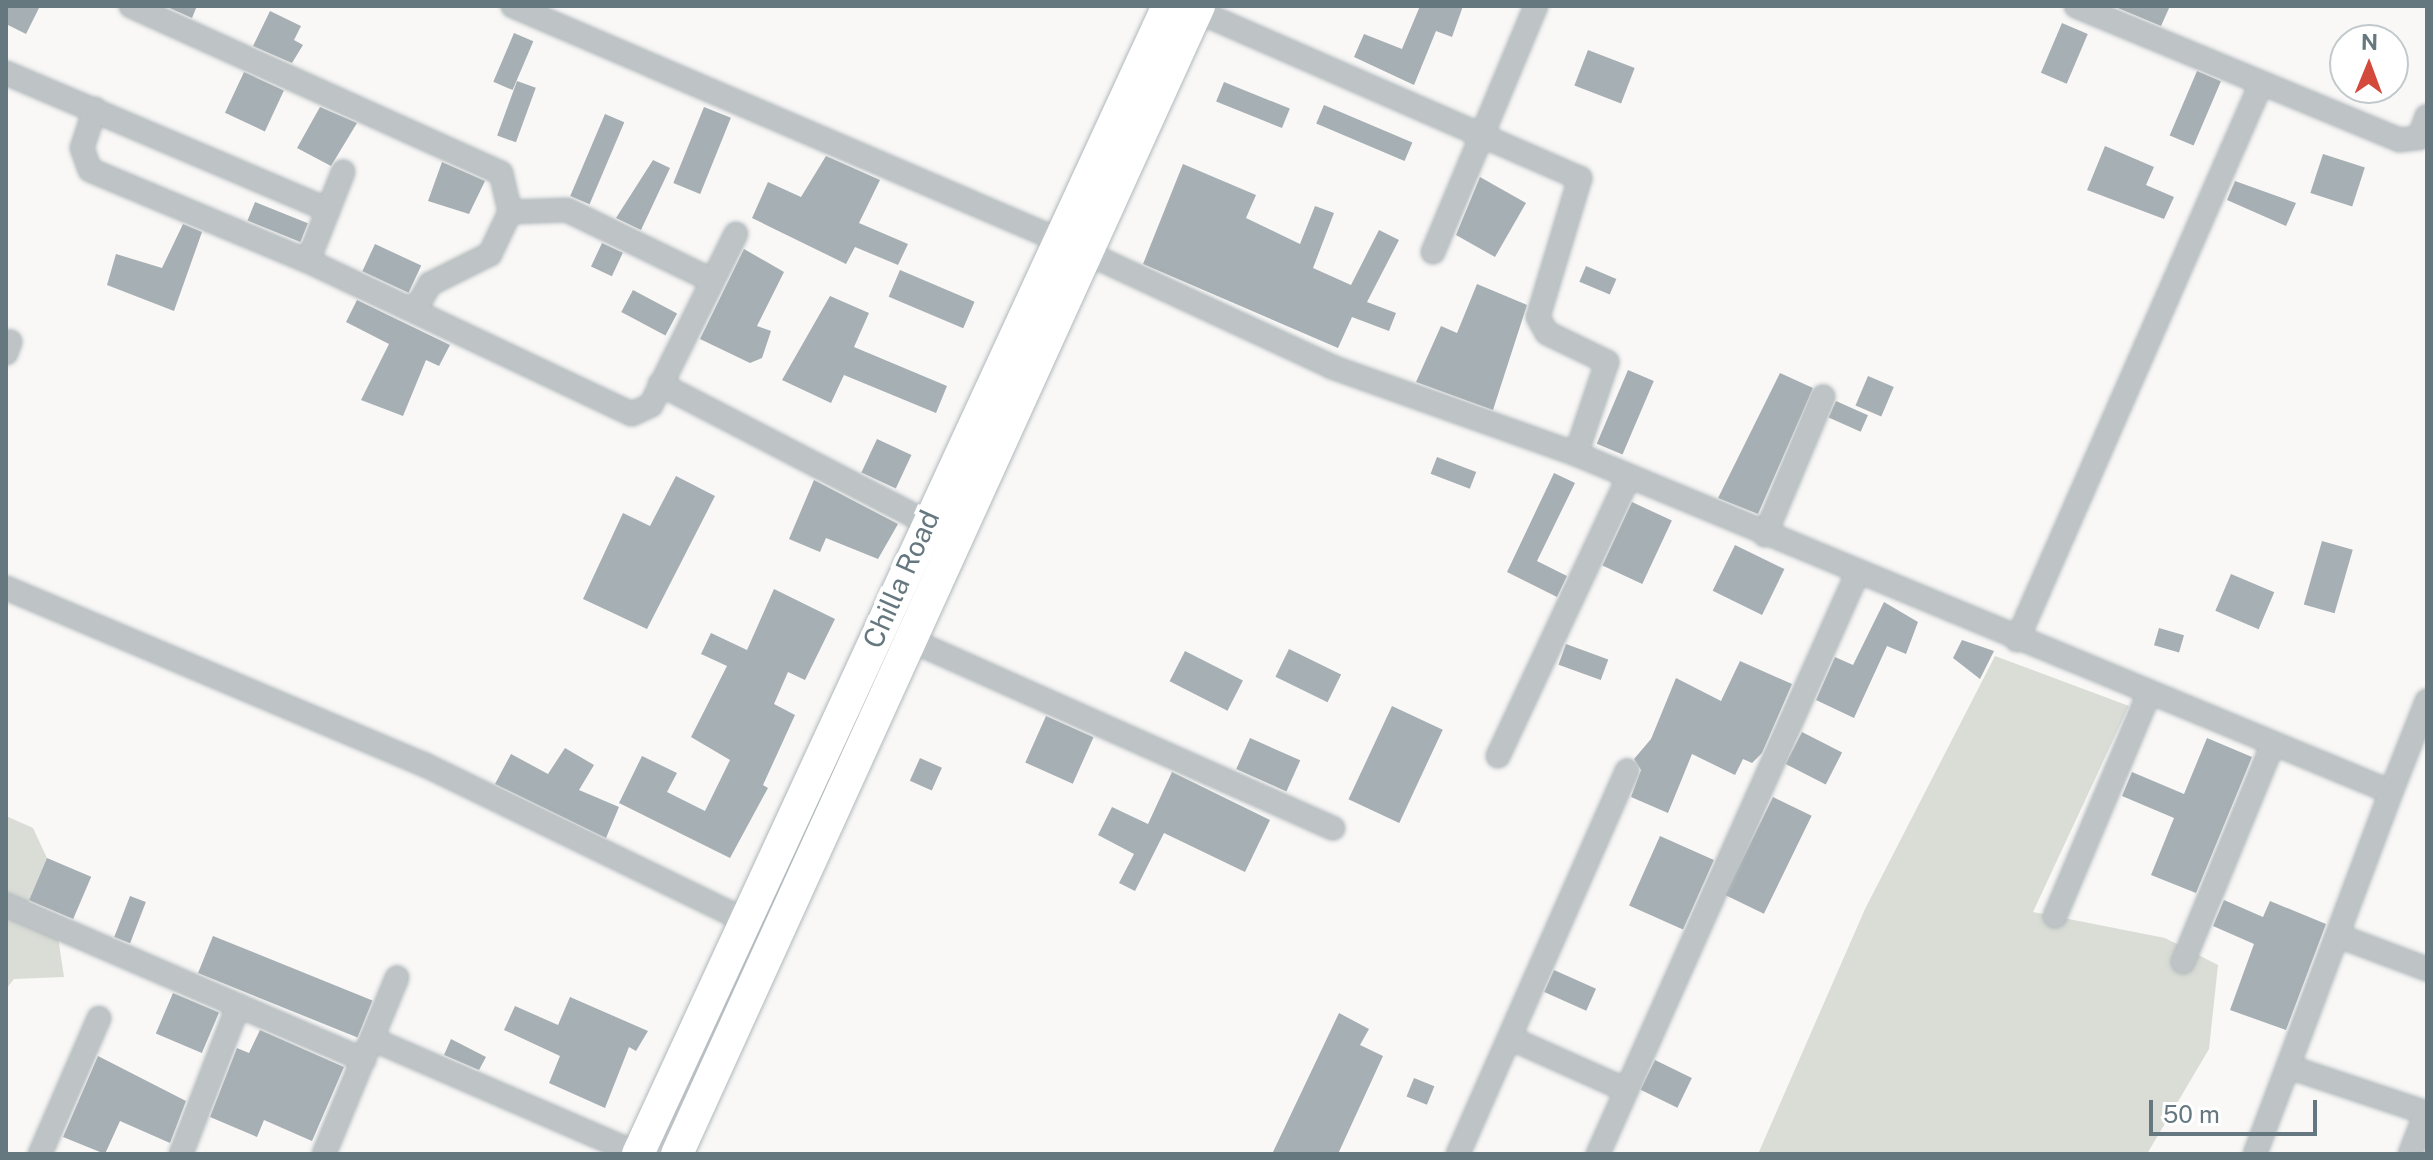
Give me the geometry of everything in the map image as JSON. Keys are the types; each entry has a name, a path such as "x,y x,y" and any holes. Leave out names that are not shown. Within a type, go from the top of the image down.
{"main road":[{"name":"Chilla Road","path":"677,1154 913,641 1075,248 1188,8"},
{"name":"Chilla Road","path":"638,1154 748,922 926,522 1075,248"}],"street":[{"path":"131,6 487,163 508,186 510,212 490,254 430,284 415,310"},
{"path":"513,6 1075,248 1332,367 1576,454 1857,574 2391,792"},
{"path":"1433,252 1536,6"},
{"path":"2076,6 2410,143 2427,116"},
{"path":"1188,8 1485,131 1580,178 1538,317 1547,333 1607,362 1576,454"},
{"path":"6,73 328,210"},
{"path":"2017,640 2261,84"},
{"path":"95,109 82,148 90,170 308,261 632,414 647,410 736,234"},
{"path":"308,261 343,172"},
{"path":"510,212 567,210 713,281"},
{"path":"660,384 926,522"},
{"path":"1765,535 1823,397"},
{"path":"1498,756 1629,476"},
{"path":"1598,1154 1857,574"},
{"path":"6,588 423,764 748,922"},
{"path":"880,627 1333,828"},
{"path":"2055,916 2149,694"},
{"path":"2255,1154 2292,1068 2427,701"},
{"path":"2183,962 2273,744"},
{"path":"1458,1154 1627,771"},
{"path":"6,905 238,1006 368,1050 638,1154"},
{"path":"2339,936 2427,969"},
{"path":"324,1154 397,978"},
{"path":"181,1154 238,1006"},
{"path":"40,1154 99,1018"},
{"path":"1510,1038 1626,1090"},
{"path":"2292,1068 2427,1113 2410,1154"}],"shaded area":[{"path":"1995,656 2129,706 2033,912 2165,938 2218,965 2209,1049 2147,1154 1758,1154 1865,909"},
{"path":"6,816 33,828 47,858 27,905 55,917 64,977 14,979 6,989"}],"building":[{"path":"6,6 40,6 26,34 6,24"},
{"path":"165,6 197,6 192,18"},
{"path":"1420,6 1463,6 1452,37 1436,31 1414,85 1354,57 1364,34 1402,49"},
{"path":"2113,6 2170,6 2161,26"},
{"path":"270,11 301,26 294,40 303,45 292,63 253,46"},
{"path":"2062,23 2088,34 2067,84 2041,73"},
{"path":"514,33 533,41 513,90 493,82"},
{"path":"1588,50 1635,68 1621,103 1574,85"},
{"path":"2197,71 2221,81 2194,146 2170,135"},
{"path":"244,72 284,91 265,131 225,113"},
{"path":"517,81 536,88 516,142 497,136"},
{"path":"1224,82 1290,109 1282,128 1216,101"},
{"path":"1324,105 1412,143 1405,161 1316,123"},
{"path":"320,107 357,123 331,166 297,148"},
{"path":"704,107 731,118 700,194 673,183"},
{"path":"605,114 624,122 590,204 570,196"},
{"path":"2105,146 2154,167 2146,185 2174,197 2164,219 2087,190"},
{"path":"2323,154 2365,168 2352,207 2310,193"},
{"path":"826,156 880,180 859,223 908,244 898,265 855,247 846,264 752,218 768,182 801,197"},
{"path":"653,160 670,168 641,230 616,218"},
{"path":"442,162 485,181 469,214 428,201"},
{"path":"1183,164 1256,195 1246,218 1300,244 1315,206 1334,213 1313,268 1351,285 1379,230 1399,240 1367,302 1396,313 1389,331 1352,317 1338,348 1143,264"},
{"path":"1480,177 1526,203 1495,257 1456,235"},
{"path":"2235,181 2296,203 2286,226 2227,200"},
{"path":"255,202 308,223 300,242 248,221"},
{"path":"183,224 202,232 174,311 107,285 116,254 162,268"},
{"path":"602,243 623,253 612,276 591,267"},
{"path":"375,244 421,266 409,293 362,271"},
{"path":"744,249 784,272 757,326 771,331 762,358 750,363 700,339"},
{"path":"1586,266 1616,279 1610,295 1579,282"},
{"path":"900,270 975,302 963,328 889,297"},
{"path":"1477,284 1527,305 1493,410 1416,382 1441,326 1457,333"},
{"path":"633,290 677,313 665,336 621,312"},
{"path":"830,296 869,313 854,347 947,386 936,413 844,375 831,403 782,380"},
{"path":"357,300 450,345 439,366 426,360 403,416 361,400 389,344 346,322"},
{"path":"1628,370 1654,381 1623,455 1597,444"},
{"path":"1780,373 1813,388 1758,514 1718,498"},
{"path":"1868,376 1894,387 1881,416 1855,405"},
{"path":"1836,401 1868,415 1861,432 1829,417"},
{"path":"877,439 911,455 896,489 861,473"},
{"path":"1437,457 1476,472 1470,489 1431,474"},
{"path":"1554,473 1575,483 1537,561 1567,576 1557,597 1507,572"},
{"path":"676,476 715,496 647,629 583,599 623,513 650,526"},
{"path":"814,480 898,524 878,559 826,538 820,552 789,539"},
{"path":"1632,502 1672,521 1642,584 1602,565"},
{"path":"2322,541 2353,550 2335,613 2304,604"},
{"path":"1735,545 1784,569 1762,615 1713,591"},
{"path":"2231,574 2274,592 2259,629 2215,611"},
{"path":"774,589 835,619 805,680 788,672 774,704 795,715 763,785 768,788 730,858 619,803 642,756 677,773 667,792 705,811 730,760 691,737 727,666 701,654 711,633 747,650"},
{"path":"1884,602 1918,622 1906,654 1887,646 1854,718 1816,700 1835,657 1853,665"},
{"path":"2159,628 2184,635 2179,652 2154,645"},
{"path":"1962,640 1994,651 1980,679 1953,658"},
{"path":"1566,644 1608,659 1601,680 1558,665"},
{"path":"1289,649 1341,674 1328,702 1275,677"},
{"path":"1185,651 1243,681 1227,711 1170,681"},
{"path":"1740,661 1792,684 1762,753 1752,763 1743,759 1735,775 1692,754 1668,813 1631,797 1641,770 1634,759 1651,739 1676,678 1721,701"},
{"path":"1392,706 1443,730 1399,823 1348,799"},
{"path":"1046,716 1094,737 1073,784 1025,763"},
{"path":"1802,732 1842,752 1826,785 1786,764"},
{"path":"1250,738 1300,760 1286,791 1236,769"},
{"path":"2207,738 2252,757 2196,893 2151,875 2174,818 2122,796 2132,772 2184,794"},
{"path":"565,748 594,765 579,790 619,807 606,838 495,784 511,754 548,774"},
{"path":"920,758 942,768 932,791 910,781"},
{"path":"1172,772 1270,820 1245,872 1164,833 1135,891 1119,883 1134,854 1098,835 1112,807 1148,824"},
{"path":"1773,797 1812,816 1764,914 1725,895"},
{"path":"1660,836 1714,860 1683,929 1629,905"},
{"path":"47,858 91,877 73,919 29,900"},
{"path":"130,896 146,902 130,943 114,937"},
{"path":"2224,900 2263,917 2270,901 2326,924 2286,1030 2230,1010 2254,944 2213,926"},
{"path":"213,936 372,1000 357,1038 198,973"},
{"path":"1554,970 1596,989 1586,1011 1544,992"},
{"path":"173,993 219,1013 202,1053 156,1034"},
{"path":"570,997 648,1031 636,1051 629,1047 605,1108 549,1083 560,1056 504,1030 515,1006 558,1025"},
{"path":"1339,1013 1369,1029 1360,1045 1383,1056 1338,1154 1272,1154"},
{"path":"260,1030 344,1067 312,1141 264,1120 257,1137 210,1117 237,1048 249,1053"},
{"path":"451,1039 486,1057 479,1070 444,1055"},
{"path":"98,1056 186,1101 170,1143 120,1121 105,1154 63,1137"},
{"path":"1655,1060 1692,1078 1677,1108 1641,1090"},
{"path":"1414,1078 1434,1086 1427,1105 1407,1097"}]}
